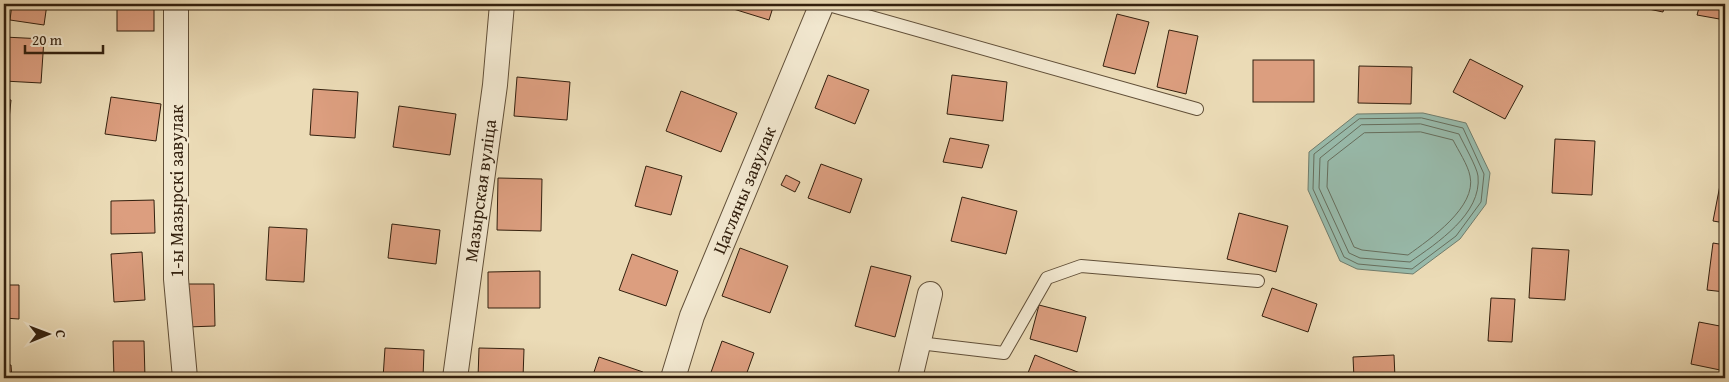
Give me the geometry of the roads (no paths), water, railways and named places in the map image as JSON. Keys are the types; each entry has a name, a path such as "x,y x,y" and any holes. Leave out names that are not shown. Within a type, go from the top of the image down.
{"street":[{"name":"1-ы Мазырскі завулак","path":"176,4 176,279 185,378"},
{"name":"Мазырская вуліца","path":"455,378 495,85 502,4"},
{"name":"Цагляны завулак","path":"673,378 692,316 824,4"},
{"path":"910,378 930,294"}],"lane":[{"path":"824,4 1197,109"},
{"path":"919,342 1004,353 1047,278 1081,266 1258,281"}],"water":[{"path":"1423,113 1466,123 1490,173 1486,204 1460,239 1413,274 1357,269 1340,261 1308,190 1309,152 1357,114"}]}
